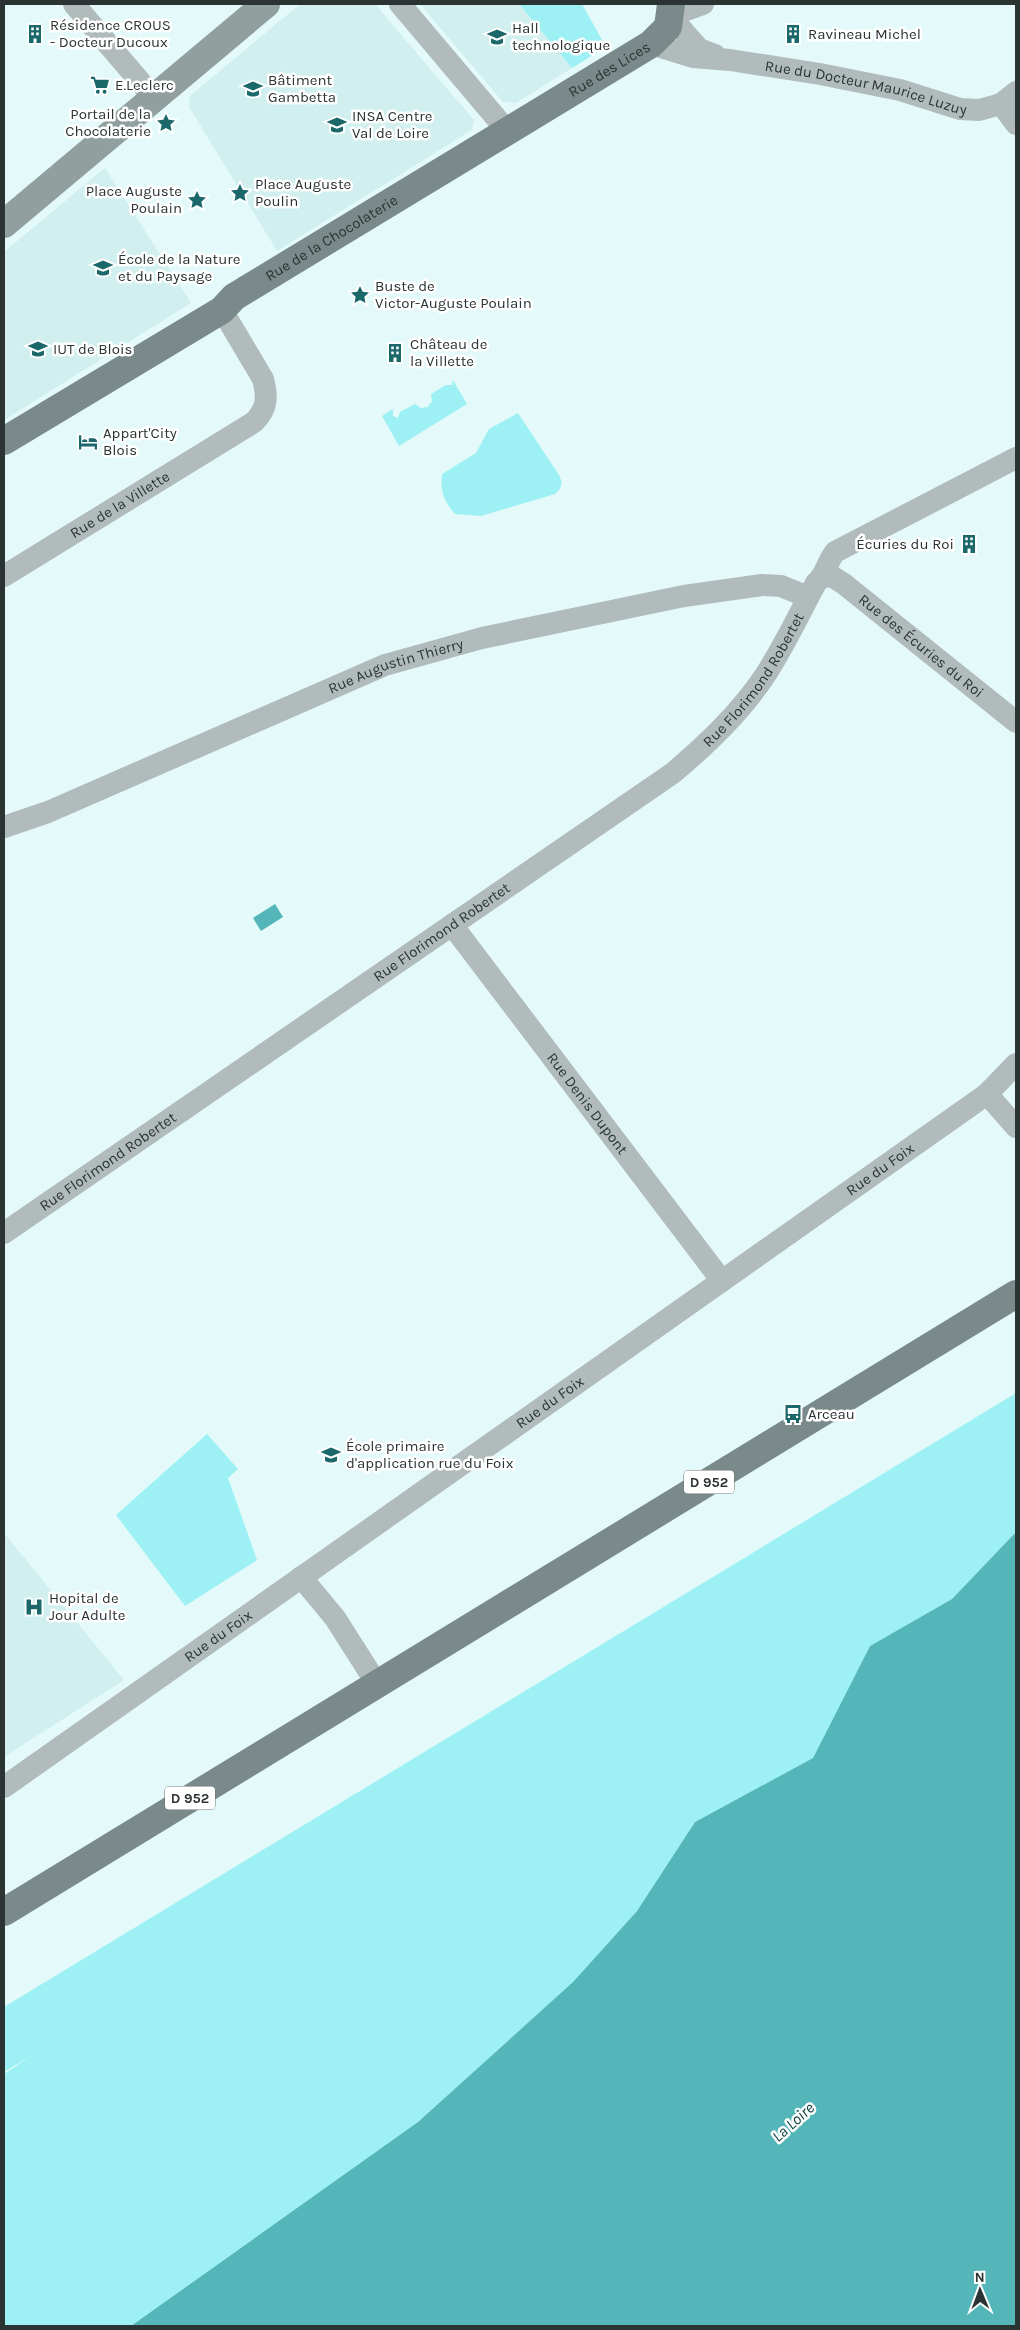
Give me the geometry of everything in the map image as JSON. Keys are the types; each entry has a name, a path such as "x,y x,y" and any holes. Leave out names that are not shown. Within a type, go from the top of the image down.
{"main road":[{"path":"4,224 266,4"},
{"name":"Rue des Lices","path":"508,132 651,44 668,27 670,10"},
{"name":"Rue de la Chocolaterie","path":"4,441 222,310 234,297 508,132"},
{"name":"D 952","path":"4,1912 1016,1294"}],"street":[{"path":"74,4 154,98"},
{"path":"400,4 508,132"},
{"path":"670,10 703,4"},
{"name":"Rue du Docteur Maurice Luzuy","path":"670,10 699,49 730,60"},
{"name":"Rue du Docteur Maurice Luzuy","path":"651,44 693,57 730,60 900,90 960,109 979,110 1009,98"},
{"path":"1009,98 1016,124"},
{"name":"Rue de la Villette","path":"4,576 254,422 263,413 267,392 264,380 222,310"},
{"name":"Rue Florimond Robertet","path":"4,1233 666,778 704,747 739,711 765,676 808,597 824,576 828,560 835,552 1016,458"},
{"name":"Rue des Écuries du Roi","path":"824,576 833,577 844,584 1016,722"},
{"name":"Rue Augustin Thierry","path":"4,827 48,812 369,672 437,649 607,611 684,596 762,585 781,586 808,597"},
{"name":"Rue Denis Dupont","path":"452,925 722,1281"},
{"name":"Rue du Foix","path":"4,1787 987,1094 1016,1064"},
{"path":"987,1094 1016,1127"},
{"path":"301,1577 335,1618 377,1684"}],"shaded area":[{"name":"INSA Centre Val de Loire","path":"300,4 375,4 474,120 472,130 277,251 189,107 190,96"},
{"name":"Hall technologique","path":"420,4 519,4 572,68 516,103 503,102"},
{"path":"519,4 582,4 606,47 572,68"},
{"name":"École de la Nature et du Paysage","path":"105,168 191,303 4,420 4,252"},
{"path":"453,380 467,404 399,446 382,416 393,409 393,416 398,418 400,412 415,404 421,408 428,407 432,401 431,394 446,385 452,385"},
{"path":"518,413 559,475 561,485 559,490 555,494 481,516 455,514 444,496 442,474 476,453 489,429"},
{"path":"1016,1393 1016,1532 952,1599 870,1646 813,1758 695,1822 637,1911 573,1982 418,2122 131,2326 4,2326 4,2074 31,2056 4,2072 4,2007"},
{"path":"207,1434 238,1469 228,1478 257,1560 185,1606 116,1515"},
{"name":"Hopital de Jour Adulte","path":"4,1533 124,1680 4,1757"}],"water":[{"path":"275,904 283,917 261,931 253,918"},
{"name":"La Loire","path":"1016,1532 1016,2326 131,2326 418,2122 573,1982 637,1911 695,1822 813,1758 870,1646 952,1599"}],"place":[{"name":"Résidence CROUS - Docteur Ducoux","path":"35,34"},
{"name":"Ravineau Michel","path":"793,34"},
{"name":"Hall technologique","path":"497,37"},
{"name":"E.Leclerc","path":"100,85"},
{"name":"Bâtiment Gambetta","path":"253,89"},
{"name":"Portail de la Chocolaterie","path":"166,123"},
{"name":"INSA Centre Val de Loire","path":"337,125"},
{"name":"Place Auguste Poulin","path":"240,193"},
{"name":"Place Auguste Poulain","path":"197,200"},
{"name":"École de la Nature et du Paysage","path":"103,268"},
{"name":"Buste de Victor-Auguste Poulain","path":"360,295"},
{"name":"IUT de Blois","path":"38,349"},
{"name":"Château de la Villette","path":"395,353"},
{"name":"Appart'City Blois","path":"88,442"},
{"name":"Écuries du Roi","path":"969,544"},
{"name":"Arceau","path":"793,1414"},
{"name":"École primaire d'application rue du Foix","path":"331,1455"},
{"name":"Hopital de Jour Adulte","path":"34,1607"}]}
